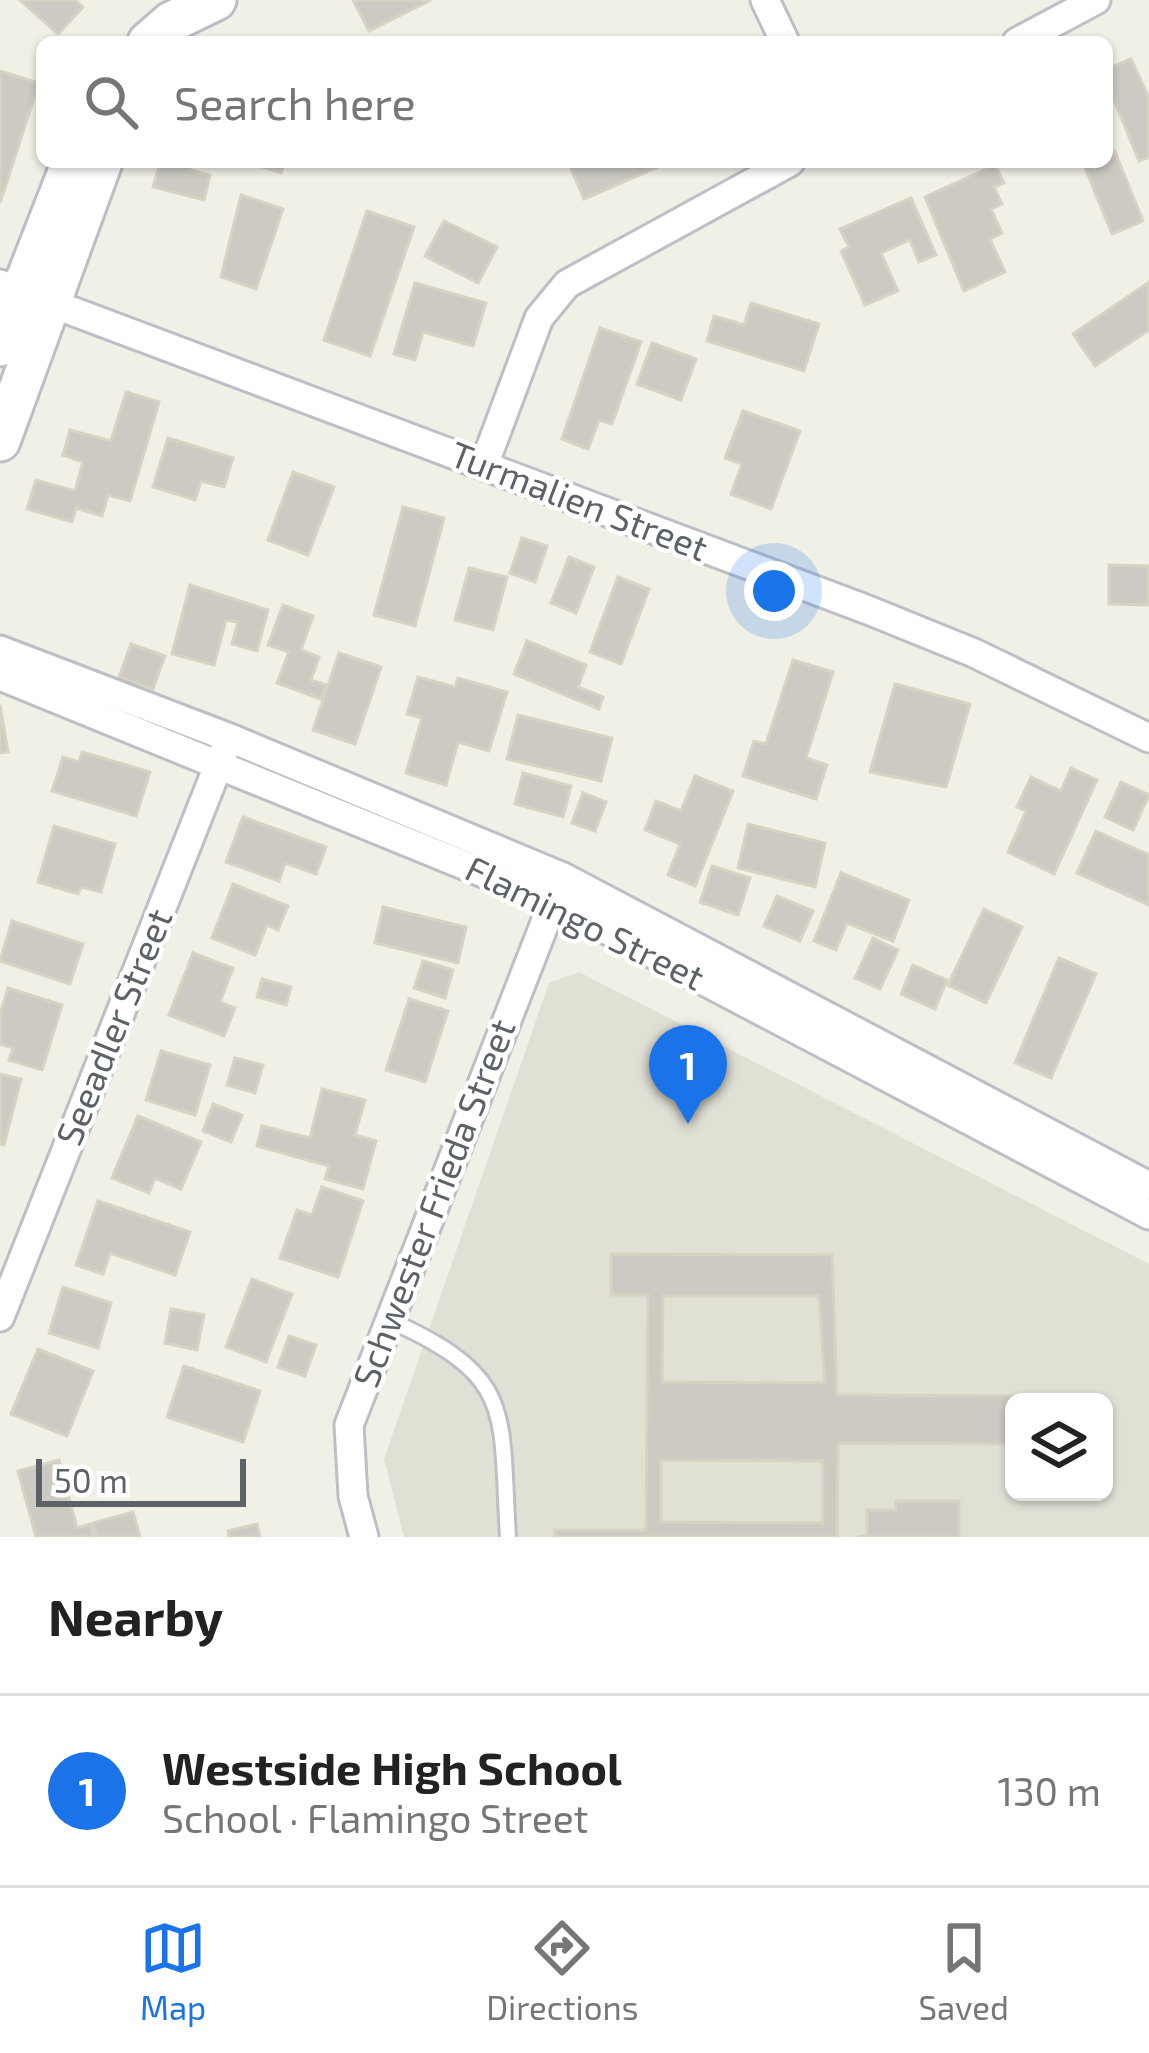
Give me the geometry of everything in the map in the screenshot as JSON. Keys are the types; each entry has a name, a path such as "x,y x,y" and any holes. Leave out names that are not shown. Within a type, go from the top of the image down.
{"street":[{"path":"127,36 164,0"},
{"path":"155,36 216,0"},
{"path":"765,0 782,36"},
{"path":"1028,36 1096,0"},
{"path":"0,346 71,168"},
{"path":"0,441 24,293 98,168"},
{"path":"484,465 539,318 567,284 779,168"},
{"name":"Turmalien Street","path":"24,293 974,653 1149,738"},
{"name":"Flamingo Street","path":"0,650 224,750 558,889 1149,1186"},
{"name":"Flamingo Street","path":"0,676 224,750"},
{"name":"Seeadler Street","path":"0,1317 224,750"},
{"name":"Flamingo Street","path":"558,889 1149,1215"},
{"name":"Schwester Frieda Street","path":"364,1537 353,1496 349,1425 386,1319 558,889"}],"lane":[{"path":"386,1319 439,1342 470,1363 488,1386 501,1413 508,1537"}],"shaded area":[{"path":"579,972 1149,1264 1149,1537 404,1537 384,1459 549,983"}],"building":[{"path":"20,0 75,0 83,7 58,34"},
{"path":"353,0 431,0 369,31"},
{"path":"1131,59 1149,98 1149,157 1139,161 1113,98 1113,66"},
{"path":"0,71 36,82 36,92 0,203"},
{"path":"1113,154 1143,221 1112,234 1085,168 1113,168"},
{"path":"158,168 190,168 210,175 204,200 153,187"},
{"path":"571,168 656,168 584,199"},
{"path":"996,168 1004,183 994,187 1002,204 991,209 1002,233 990,239 1005,272 964,291 925,197"},
{"path":"241,195 283,209 256,289 221,277"},
{"path":"911,198 936,255 919,262 910,240 881,253 898,291 865,305 841,251 849,247 840,229"},
{"path":"367,211 414,227 370,356 324,340"},
{"path":"444,221 497,247 478,283 425,256"},
{"path":"1149,282 1149,330 1095,366 1073,334"},
{"path":"415,283 486,303 473,346 423,332 415,360 394,354"},
{"path":"751,303 819,324 804,371 707,341 714,316 744,325"},
{"path":"600,328 641,342 612,424 599,420 588,449 562,439"},
{"path":"652,343 696,359 681,400 637,384"},
{"path":"126,392 159,402 130,501 108,495 102,516 76,508 72,522 27,509 36,480 75,491 83,462 63,455 70,430 111,441"},
{"path":"743,411 800,431 771,509 731,494 742,464 725,458"},
{"path":"168,438 233,458 224,487 201,481 195,500 153,487"},
{"path":"293,472 334,487 308,555 268,540"},
{"path":"403,507 444,518 415,626 374,615"},
{"path":"522,538 547,546 535,582 510,573"},
{"path":"569,557 594,567 576,613 551,603"},
{"path":"1109,565 1149,566 1149,605 1109,604"},
{"path":"469,568 507,577 493,630 455,620"},
{"path":"618,577 649,589 621,664 590,652"},
{"path":"190,585 268,610 257,651 232,644 238,622 226,620 214,665 172,654"},
{"path":"283,605 313,616 301,650 319,657 311,680 326,685 321,699 277,683 289,652 268,645"},
{"path":"527,641 586,665 578,687 603,697 599,709 514,674"},
{"path":"131,644 165,656 153,689 119,677"},
{"path":"339,653 381,667 355,744 313,730"},
{"path":"793,660 833,672 806,758 827,765 816,799 743,776 754,741 766,744"},
{"path":"418,677 455,687 458,678 507,692 489,751 458,742 446,785 406,773 422,718 407,714"},
{"path":"895,684 970,704 946,787 870,772"},
{"path":"0,705 8,752 0,753"},
{"path":"518,715 612,738 601,781 507,759"},
{"path":"82,752 150,772 136,816 52,791 63,757 79,762"},
{"path":"1071,768 1097,780 1054,874 1008,852 1026,811 1017,807 1031,777 1061,791"},
{"path":"523,773 571,786 563,817 515,804"},
{"path":"695,776 733,791 695,886 668,875 680,844 645,830 656,801 681,811"},
{"path":"1121,782 1149,795 1133,830 1105,817"},
{"path":"583,793 606,802 595,831 572,823"},
{"path":"243,817 326,847 316,874 285,863 279,881 226,862"},
{"path":"748,824 825,843 815,887 738,868"},
{"path":"54,826 115,844 101,892 81,887 78,894 38,882"},
{"path":"1096,831 1149,855 1149,905 1077,873"},
{"path":"712,866 750,878 738,915 700,902"},
{"path":"841,873 909,900 893,941 847,923 836,950 814,941"},
{"path":"233,884 288,906 278,930 267,925 255,955 212,938"},
{"path":"777,896 813,911 800,941 764,926"},
{"path":"383,907 466,927 458,963 375,943"},
{"path":"984,909 1022,927 986,1003 948,985"},
{"path":"12,921 83,944 70,984 0,961"},
{"path":"873,938 898,950 880,989 855,978"},
{"path":"193,953 233,968 220,1002 235,1008 224,1036 169,1015"},
{"path":"1059,958 1096,974 1051,1078 1015,1063"},
{"path":"423,961 453,970 445,998 414,988"},
{"path":"913,965 947,980 935,1009 901,994"},
{"path":"262,979 291,987 286,1005 257,997"},
{"path":"8,988 62,1005 42,1070 9,1060 13,1048 0,1044 0,1014"},
{"path":"409,999 448,1011 425,1082 386,1070"},
{"path":"161,1051 210,1065 195,1115 146,1100"},
{"path":"235,1058 263,1065 255,1093 227,1085"},
{"path":"0,1074 21,1079 4,1145 0,1144"},
{"path":"322,1089 365,1100 355,1135 376,1141 363,1189 325,1179 329,1166 257,1146 262,1126 310,1138"},
{"path":"213,1104 242,1115 231,1142 203,1131"},
{"path":"138,1116 201,1142 181,1189 155,1178 149,1193 112,1178"},
{"path":"322,1187 363,1201 338,1277 280,1258 297,1210 312,1215"},
{"path":"98,1201 190,1232 175,1275 110,1253 103,1274 76,1265"},
{"path":"611,1254 832,1255 837,1395 1005,1396 1005,1444 838,1443 837,1537 555,1537 555,1530 646,1530 648,1295 611,1295","holes":["663,1296 819,1296 825,1383 662,1382","661,1460 823,1461 823,1523 661,1522"]},
{"path":"252,1279 292,1294 266,1362 226,1347"},
{"path":"63,1287 111,1303 98,1348 49,1333"},
{"path":"171,1309 204,1315 197,1350 165,1343"},
{"path":"289,1336 316,1345 305,1376 278,1367"},
{"path":"38,1349 93,1371 67,1436 11,1414"},
{"path":"184,1366 260,1391 243,1442 167,1417"},
{"path":"59,1460 77,1528 91,1524 94,1537 36,1537 18,1471"},
{"path":"896,1501 959,1501 959,1537 858,1537 867,1536 867,1510 896,1510"},
{"path":"133,1512 140,1537 97,1537 93,1523"},
{"path":"257,1524 260,1537 229,1537 228,1531"}],"place":[{"name":"Westside High School","path":"688,1124"}]}
